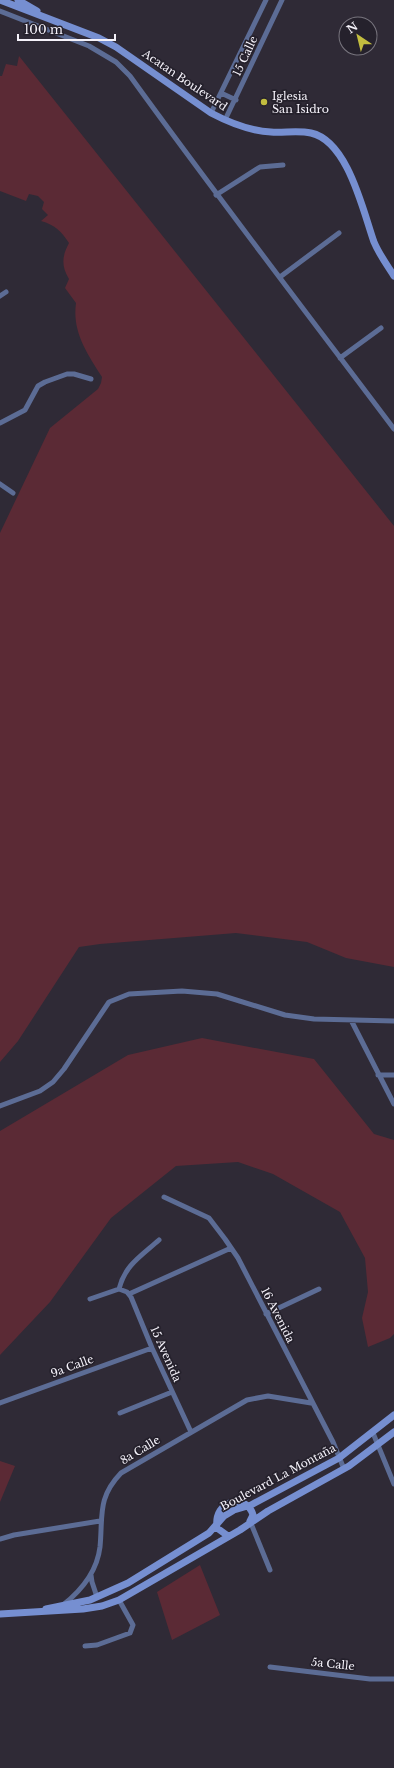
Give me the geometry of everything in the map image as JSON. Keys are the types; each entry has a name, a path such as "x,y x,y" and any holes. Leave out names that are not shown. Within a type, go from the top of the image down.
{"main road":[{"name":"Acatan Boulevard","path":"0,0 99,38 116,47 211,113 226,120 249,129 309,133 319,136 328,142 346,166 362,200 376,246 394,276"},
{"name":"Acatan Boulevard","path":"18,0 51,20"},
{"name":"Boulevard La Montaña","path":"246,1507 339,1458 373,1433 394,1415"},
{"name":"Boulevard La Montaña","path":"0,1614 40,1611 56,1612 92,1608 119,1600 240,1530 250,1521 344,1469 378,1446 394,1432"},
{"path":"228,1536 220,1532 217,1526 218,1514 230,1502 241,1502 253,1513 250,1521"},
{"name":"Boulevard La Montaña","path":"40,1611 97,1597 128,1583 204,1536 217,1526"}],"street":[{"name":"15 Calle","path":"211,113 266,0"},
{"name":"15 Calle","path":"226,120 282,0"},
{"path":"0,11 89,46 116,62 130,76 216,195 280,277 394,429"},
{"path":"221,93 236,100"},
{"path":"216,195 260,167 283,164"},
{"path":"280,277 339,233"},
{"path":"0,296 6,292"},
{"path":"340,358 381,328"},
{"path":"0,423 25,410 38,386 46,382 67,374 74,374 91,379"},
{"path":"0,484 13,493"},
{"path":"0,1106 40,1091 53,1082 64,1069 109,1002 129,994 182,992 217,994 285,1015 351,1020 394,1021"},
{"path":"351,1020 394,1104"},
{"path":"378,1075 394,1075"},
{"name":"16 Avenida","path":"164,1197 209,1218 231,1248 332,1442 344,1469"},
{"path":"119,1289 128,1269 158,1240"},
{"path":"90,1299 119,1289 129,1294 231,1248"},
{"path":"266,1314 319,1289"},
{"name":"15 Avenida","path":"129,1294 191,1432"},
{"name":"9a Calle","path":"0,1403 152,1348"},
{"path":"120,1413 172,1392"},
{"name":"8a Calle","path":"92,1574 100,1548 100,1522 102,1505 105,1496 121,1473 247,1400 257,1397 281,1397 311,1403"},
{"path":"373,1433 394,1484"},
{"path":"250,1521 270,1570"},
{"path":"0,1539 34,1531 100,1522"},
{"path":"92,1574 92,1582 97,1597"},
{"path":"63,1605 78,1593 92,1574"},
{"path":"85,1646 97,1645 130,1633 133,1625 119,1600"},
{"name":"5a Calle","path":"270,1667 370,1679 394,1679"}],"shaded area":[{"path":"19,56 394,526 394,967 346,958 307,942 236,933 79,947 18,1041 0,1062 0,533 50,428 98,389 102,377 82,342 76,323 76,303 65,288 69,279 66,274 63,261 69,243 57,229 50,224 41,221 48,215 42,209 44,202 38,196 29,194 26,201 0,191 0,76 2,76 6,64 17,66"},
{"path":"202,1038 314,1059 374,1134 394,1140 394,1334 390,1338 368,1347 362,1318 368,1292 365,1258 340,1212 273,1174 238,1162 176,1166 111,1218 50,1302 0,1355 0,1131 128,1055"},
{"path":"0,1461 15,1466 0,1502"},
{"path":"200,1565 220,1615 172,1640 157,1592"}],"place":[{"name":"Iglesia San Isidro","path":"264,102"}]}
